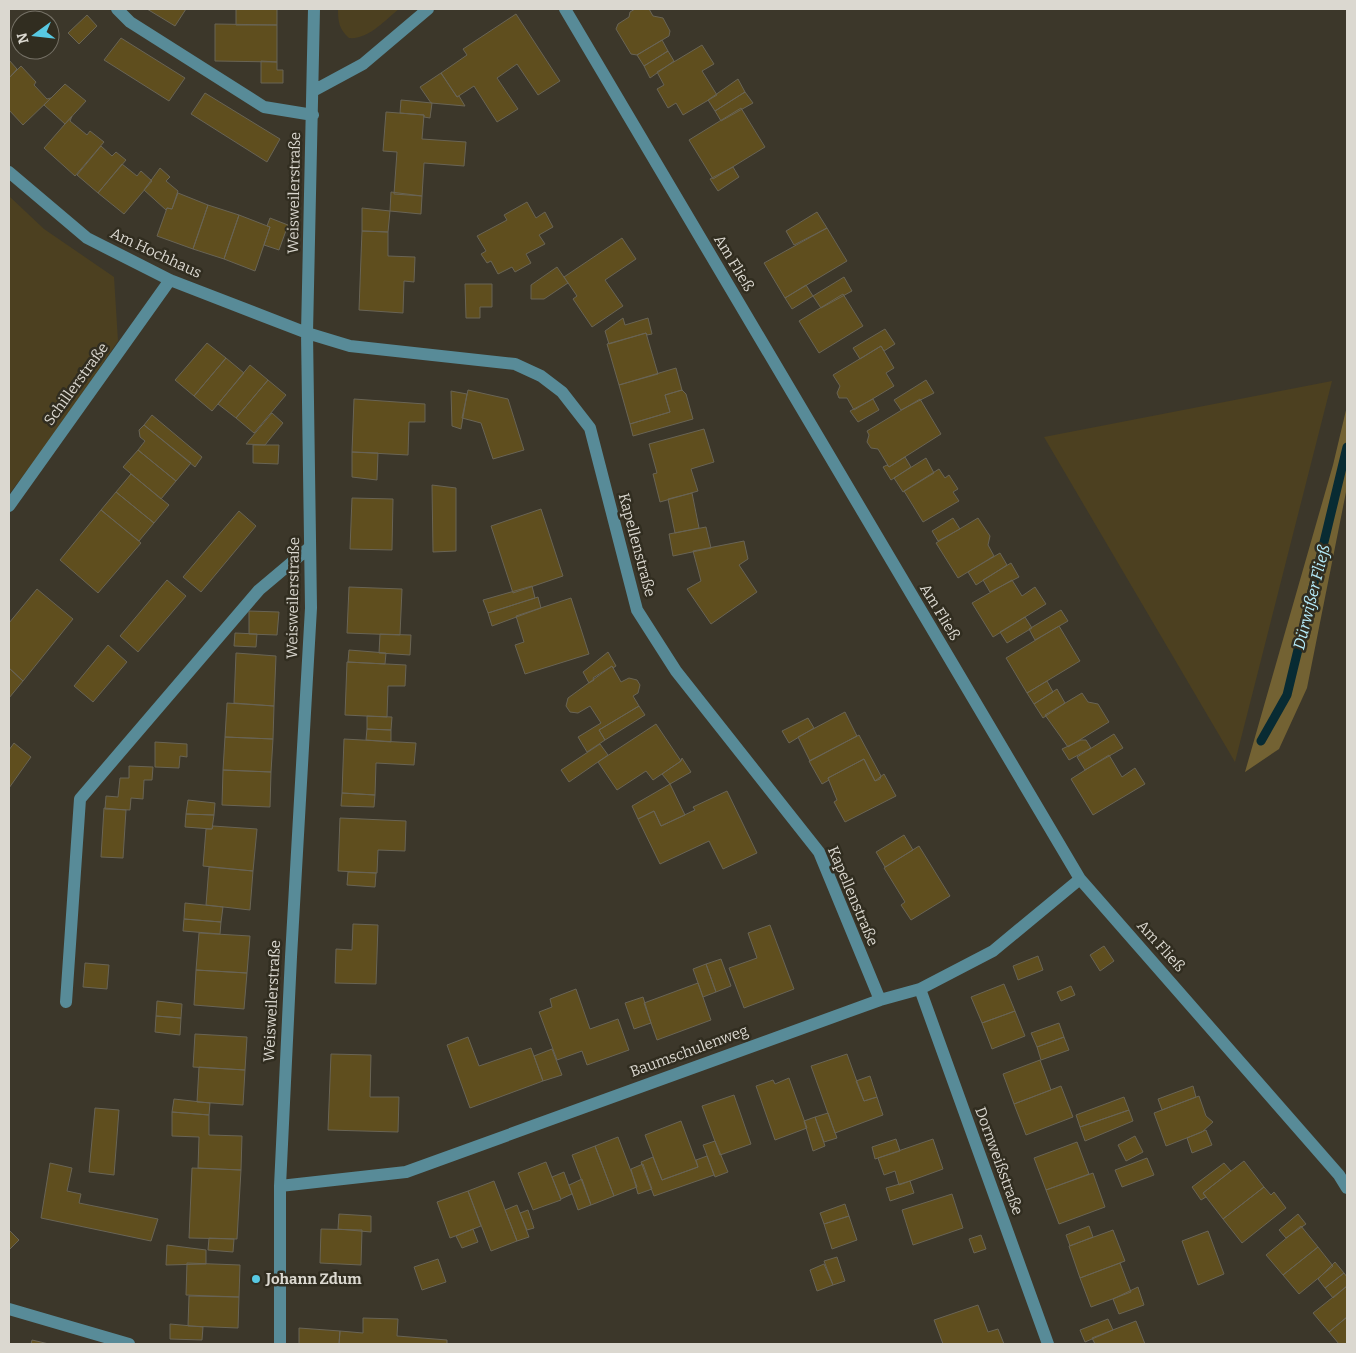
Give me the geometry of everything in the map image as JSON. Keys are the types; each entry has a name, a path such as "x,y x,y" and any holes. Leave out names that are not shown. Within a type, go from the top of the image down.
{"street":[{"path":"117,9 130,22 264,108 313,115"},
{"name":"Weisweilerstraße","path":"280,1344 280,1186 290,957 311,608 307,333 314,9"},
{"path":"313,91 363,64 428,9"},
{"name":"Am Fließ","path":"565,9 1080,879 1280,1108 1347,1188"},
{"name":"Am Hochhaus","path":"9,172 87,238 170,280 307,333"},
{"name":"Schillerstraße","path":"9,506 170,280"},
{"name":"Kapellenstraße","path":"307,333 350,346 515,364 541,376 562,392 590,428 637,610 676,671 819,852 880,1000"},
{"path":"66,1002 80,799 259,590 310,547"},
{"name":"Baumschulenweg","path":"280,1186 406,1172 880,1000 920,989 993,951 1080,879"},
{"name":"Dornweißstraße","path":"920,989 1048,1344"},
{"path":"9,1309 129,1344"}],"shaded area":[{"path":"338,9 399,9 369,33 356,38 349,38 343,32 340,25"},
{"path":"9,196 44,229 114,277 118,341 52,438 9,494"},
{"path":"1332,381 1235,762 1044,437"},
{"path":"1347,406 1347,487 1307,688 1279,749 1245,772 1333,465"}],"building":[{"path":"147,9 186,9 175,26"},
{"path":"236,9 277,9 277,25 236,25"},
{"path":"635,9 649,9 653,16 663,18 670,31 669,36 637,55 631,54 616,29 618,24 629,17 630,12"},
{"path":"516,14 560,81 538,95 517,64 497,78 518,109 497,122 474,86 457,97 441,73 467,55 463,49"},
{"path":"87,15 97,26 79,44 68,33"},
{"path":"215,24 277,25 277,62 215,61"},
{"path":"121,38 185,78 169,101 104,60"},
{"path":"662,40 668,51 644,66 637,55"},
{"path":"702,45 714,64 702,71 717,95 683,115 676,103 668,108 657,89 664,85 657,72"},
{"path":"668,51 674,61 650,78 644,66"},
{"path":"9,60 17,69 9,78"},
{"path":"261,61 277,62 277,70 283,70 283,83 261,83"},
{"path":"21,66 36,82 34,85 47,99 51,98 23,125 9,110 9,78"},
{"path":"441,73 465,106 431,103 420,87"},
{"path":"738,79 745,92 715,111 708,100"},
{"path":"65,84 86,101 65,124 44,105"},
{"path":"745,92 753,103 721,121 715,111"},
{"path":"205,93 280,139 267,162 191,114"},
{"path":"401,100 432,103 430,118 424,117 424,115 400,113"},
{"path":"741,108 765,147 713,179 689,140"},
{"path":"386,112 424,115 422,139 466,142 464,166 424,163 422,196 394,194 397,152 383,151"},
{"path":"72,116 70,121 87,135 90,131 104,142 75,176 44,148"},
{"path":"101,146 112,156 116,152 126,160 98,193 77,175"},
{"path":"122,164 137,176 141,171 152,181 124,214 98,193"},
{"path":"733,167 739,177 718,191 710,179"},
{"path":"160,168 170,177 166,181 178,191 172,209 167,208 166,210 144,190"},
{"path":"391,192 422,196 421,214 390,211"},
{"path":"178,193 208,205 193,249 157,236 167,208 172,209"},
{"path":"527,202 536,218 545,212 553,227 539,235 545,244 526,254 531,263 515,272 512,267 498,274 491,261 487,263 481,254 486,251 477,236 507,220 504,215"},
{"path":"208,205 239,215 224,259 193,249"},
{"path":"362,208 390,211 388,232 362,231"},
{"path":"817,212 827,228 794,245 786,231"},
{"path":"239,215 270,227 255,271 224,259"},
{"path":"270,218 288,225 279,250 264,245 270,227 267,226"},
{"path":"827,228 847,261 785,298 764,263"},
{"path":"362,231 388,232 388,256 415,257 414,282 404,281 403,313 359,310"},
{"path":"622,238 636,259 605,280 623,306 592,327 573,299 577,296 564,277"},
{"path":"557,267 568,283 544,299 531,299 531,285"},
{"path":"844,277 852,291 821,308 813,296"},
{"path":"465,284 492,284 492,307 480,307 480,318 466,318"},
{"path":"806,285 813,296 792,309 785,298"},
{"path":"843,294 863,326 819,353 799,321"},
{"path":"623,318 625,325 648,318 652,334 647,335 646,333 609,344 605,331"},
{"path":"885,329 895,344 884,351 881,346 860,359 853,348"},
{"path":"646,333 658,374 619,385 607,344"},
{"path":"207,343 226,358 194,396 175,380"},
{"path":"881,346 894,368 886,373 894,386 854,410 847,398 839,398 837,393 840,386 833,375"},
{"path":"226,358 244,373 212,411 194,396"},
{"path":"250,365 268,380 236,418 218,404"},
{"path":"676,368 682,390 665,395 670,412 630,424 619,385"},
{"path":"268,380 286,395 254,433 236,418"},
{"path":"926,380 934,393 901,410 894,400"},
{"path":"468,390 508,399 524,450 493,459 481,423 462,418"},
{"path":"682,390 686,394 693,419 633,436 630,424 670,412 665,395"},
{"path":"451,391 467,394 461,429 452,426"},
{"path":"354,399 425,404 425,422 409,422 408,455 352,452"},
{"path":"873,399 879,410 858,422 850,411"},
{"path":"920,399 941,434 889,467 878,449 871,448 867,442 869,435 867,431"},
{"path":"272,413 283,423 265,445 246,444"},
{"path":"152,415 202,457 195,467 144,425"},
{"path":"144,425 191,463 176,481 138,450 145,441 140,437 139,430"},
{"path":"704,429 714,462 691,469 698,491 660,502 653,474 657,473 649,444"},
{"path":"253,445 279,445 278,464 253,463"},
{"path":"138,450 176,481 161,499 123,467"},
{"path":"352,452 378,453 377,480 352,477"},
{"path":"905,457 911,467 891,480 883,467 887,465 889,467"},
{"path":"926,458 934,473 903,492 894,478"},
{"path":"939,469 945,478 949,475 958,489 953,492 959,501 923,522 904,491"},
{"path":"131,474 169,505 154,523 116,492"},
{"path":"432,485 456,488 456,551 433,552"},
{"path":"116,492 154,523 139,541 101,510"},
{"path":"692,493 699,528 675,533 668,499"},
{"path":"352,498 393,499 392,550 350,549"},
{"path":"541,509 563,576 513,593 491,526"},
{"path":"101,510 141,543 98,593 60,560"},
{"path":"239,511 256,526 201,592 183,577"},
{"path":"953,518 960,529 938,541 932,531"},
{"path":"978,518 990,536 988,545 994,556 958,578 936,543"},
{"path":"706,527 711,548 673,556 669,534"},
{"path":"744,541 748,559 739,565 757,592 711,624 687,589 701,581 693,551"},
{"path":"1000,553 1007,565 976,585 968,572"},
{"path":"1011,563 1019,577 990,592 983,580"},
{"path":"167,580 186,596 138,652 120,636"},
{"path":"1012,580 1022,596 1035,587 1046,604 993,637 972,603"},
{"path":"532,586 535,598 488,613 483,600"},
{"path":"349,587 402,589 400,635 347,633"},
{"path":"37,589 73,619 23,681 9,668 9,623"},
{"path":"538,597 541,608 492,626 488,613"},
{"path":"571,598 589,654 525,674 515,645 524,642 516,616"},
{"path":"1061,610 1068,621 1035,640 1029,629"},
{"path":"249,611 279,612 277,635 249,634"},
{"path":"1025,617 1032,628 1007,643 1000,632"},
{"path":"1059,626 1080,661 1027,693 1006,658"},
{"path":"235,633 257,634 256,647 234,646"},
{"path":"380,634 411,635 410,655 379,653"},
{"path":"108,645 127,662 93,702 74,686"},
{"path":"349,650 386,653 385,664 348,662"},
{"path":"608,652 616,666 613,668 612,666 593,678 594,680 589,683 583,672"},
{"path":"236,653 276,656 274,706 234,703"},
{"path":"347,662 406,665 405,686 388,686 387,717 345,715"},
{"path":"612,666 621,682 629,678 637,680 640,685 638,693 633,696 639,706 599,730 605,740 587,752 578,737 601,723 590,706 578,713 570,712 566,706 568,698"},
{"path":"9,668 23,681 9,698"},
{"path":"1047,681 1053,692 1034,704 1027,693"},
{"path":"1057,689 1065,703 1043,718 1034,704"},
{"path":"1082,693 1088,702 1098,704 1109,722 1068,747 1045,715"},
{"path":"227,703 274,706 273,739 225,737"},
{"path":"639,706 645,715 605,740 599,730"},
{"path":"845,712 857,736 810,761 798,737"},
{"path":"367,716 392,717 391,730 367,729"},
{"path":"808,718 814,728 789,743 782,731"},
{"path":"656,724 681,761 653,780 646,771 617,790 598,762"},
{"path":"367,729 391,730 391,742 366,740"},
{"path":"1114,734 1123,748 1085,770 1077,757"},
{"path":"859,735 881,776 880,779 875,781 864,759 828,778 829,780 822,784 809,761"},
{"path":"225,737 273,739 271,772 223,770"},
{"path":"344,739 416,743 414,765 376,763 375,795 342,793"},
{"path":"1081,740 1086,740 1091,748 1069,760 1062,749"},
{"path":"155,742 187,744 187,757 180,756 179,768 155,767"},
{"path":"14,743 31,757 9,788 9,750"},
{"path":"600,744 608,755 569,782 561,770"},
{"path":"1109,755 1122,777 1135,768 1145,784 1093,815 1071,779"},
{"path":"682,758 691,772 670,784 662,774 681,761"},
{"path":"864,759 875,781 884,774 896,796 845,822 834,802 837,800 828,778"},
{"path":"129,766 153,767 152,780 144,780 143,799 131,798 130,810 105,809 106,796 118,797 120,778 129,778"},
{"path":"223,770 271,772 270,807 222,805"},
{"path":"670,784 685,815 661,826 654,811 638,819 632,806"},
{"path":"727,791 757,853 723,869 709,841 660,864 638,819 654,811 661,826 695,810 693,807"},
{"path":"342,793 375,795 374,807 341,806"},
{"path":"188,800 215,803 214,815 186,814"},
{"path":"104,808 126,810 123,858 101,857"},
{"path":"186,814 214,815 212,829 185,827"},
{"path":"340,818 406,821 405,851 378,850 377,873 338,871"},
{"path":"213,826 257,829 253,871 203,866 206,829 212,829"},
{"path":"904,835 913,850 885,867 876,852"},
{"path":"919,846 950,896 911,920 901,905 905,902 884,868"},
{"path":"209,867 253,871 250,910 206,905"},
{"path":"348,872 376,873 375,887 347,885"},
{"path":"185,903 223,907 221,922 184,919"},
{"path":"184,919 221,922 220,934 183,931"},
{"path":"353,924 378,925 376,984 335,983 336,949 352,950"},
{"path":"770,925 794,989 744,1008 729,968 757,958 748,933"},
{"path":"199,933 250,936 247,973 196,970"},
{"path":"1104,946 1114,961 1100,971 1090,955"},
{"path":"1038,956 1043,970 1018,980 1013,966"},
{"path":"721,959 731,986 716,992 706,964"},
{"path":"85,963 109,965 107,989 83,987"},
{"path":"706,964 716,992 703,997 693,969"},
{"path":"196,970 247,973 244,1009 194,1005"},
{"path":"698,983 711,1020 657,1040 644,1003"},
{"path":"1004,984 1015,1011 982,1023 971,997"},
{"path":"1071,986 1075,995 1061,1001 1057,992"},
{"path":"576,989 590,1029 618,1019 629,1050 587,1065 582,1051 557,1060 539,1012 552,1007 550,999"},
{"path":"643,997 651,1023 634,1029 625,1003"},
{"path":"157,1001 182,1004 181,1018 156,1016"},
{"path":"1015,1011 1025,1036 992,1049 982,1023"},
{"path":"156,1016 181,1018 180,1035 155,1032"},
{"path":"1059,1023 1064,1037 1037,1047 1031,1033"},
{"path":"195,1034 247,1037 245,1070 193,1067"},
{"path":"468,1037 479,1066 531,1048 543,1081 470,1108 447,1045"},
{"path":"1064,1037 1069,1050 1041,1060 1037,1047"},
{"path":"552,1049 562,1075 543,1081 534,1056"},
{"path":"331,1054 371,1055 370,1097 399,1097 398,1132 328,1130"},
{"path":"847,1054 864,1101 877,1097 883,1115 835,1133 811,1066"},
{"path":"1040,1060 1051,1090 1014,1104 1003,1074"},
{"path":"199,1067 245,1070 243,1105 197,1102"},
{"path":"870,1076 877,1097 864,1101 856,1081"},
{"path":"789,1078 807,1128 775,1140 756,1086 773,1080 775,1084"},
{"path":"1061,1086 1073,1117 1026,1135 1014,1104"},
{"path":"1193,1086 1196,1097 1162,1110 1158,1099"},
{"path":"734,1095 751,1144 720,1155 702,1106"},
{"path":"1199,1096 1206,1116 1213,1122 1202,1132 1166,1146 1154,1113"},
{"path":"1124,1097 1129,1110 1080,1127 1076,1115"},
{"path":"174,1099 210,1103 209,1115 172,1112"},
{"path":"95,1108 119,1110 114,1175 89,1172"},
{"path":"1129,1110 1133,1121 1085,1141 1080,1127"},
{"path":"172,1112 209,1115 209,1135 242,1136 241,1170 198,1168 199,1137 172,1136"},
{"path":"828,1113 837,1138 824,1142 815,1117"},
{"path":"815,1117 825,1146 813,1151 804,1121"},
{"path":"681,1121 698,1167 662,1180 645,1135"},
{"path":"1206,1130 1212,1145 1192,1153 1187,1138"},
{"path":"1135,1136 1143,1152 1126,1161 1118,1145"},
{"path":"618,1137 637,1187 614,1196 595,1146"},
{"path":"896,1139 900,1151 875,1159 872,1147"},
{"path":"933,1139 943,1169 899,1185 895,1171 884,1175 878,1158"},
{"path":"715,1141 728,1172 715,1177 703,1145"},
{"path":"1077,1142 1089,1174 1046,1190 1034,1158"},
{"path":"595,1146 614,1196 591,1205 572,1155"},
{"path":"707,1156 714,1175 654,1196 641,1162 653,1157 662,1180 698,1167 696,1160"},
{"path":"1147,1158 1154,1175 1122,1187 1115,1170"},
{"path":"1244,1161 1264,1187 1223,1219 1203,1193"},
{"path":"546,1162 561,1200 533,1210 518,1173"},
{"path":"50,1163 72,1168 67,1191 81,1194 79,1203 158,1219 151,1241 41,1218"},
{"path":"1224,1163 1231,1171 1203,1193 1206,1197 1201,1200 1192,1187"},
{"path":"643,1164 652,1189 638,1194 631,1169"},
{"path":"192,1168 241,1170 237,1239 189,1238"},
{"path":"564,1172 572,1194 561,1199 552,1177"},
{"path":"1093,1173 1105,1207 1059,1224 1046,1190"},
{"path":"582,1179 591,1205 578,1210 569,1185"},
{"path":"494,1181 517,1241 491,1251 468,1191"},
{"path":"910,1181 914,1193 890,1201 886,1188"},
{"path":"1264,1187 1271,1195 1274,1192 1286,1208 1242,1243 1223,1219"},
{"path":"468,1191 481,1226 450,1238 437,1202"},
{"path":"952,1194 963,1228 913,1245 902,1210"},
{"path":"845,1204 849,1216 824,1224 820,1213"},
{"path":"517,1205 529,1237 517,1241 505,1210"},
{"path":"528,1210 534,1228 527,1230 520,1213"},
{"path":"339,1214 371,1216 371,1232 338,1229"},
{"path":"1298,1214 1306,1224 1286,1238 1279,1230"},
{"path":"849,1216 857,1240 832,1249 824,1224"},
{"path":"1089,1226 1093,1237 1070,1246 1066,1235"},
{"path":"1301,1226 1318,1247 1283,1275 1266,1255"},
{"path":"321,1229 362,1230 361,1265 320,1263"},
{"path":"473,1229 478,1242 462,1248 456,1236"},
{"path":"9,1230 19,1240 9,1250"},
{"path":"1113,1230 1125,1261 1080,1278 1069,1246"},
{"path":"1208,1231 1224,1274 1198,1285 1182,1241"},
{"path":"981,1235 986,1249 974,1253 969,1239"},
{"path":"209,1238 234,1239 233,1252 208,1250"},
{"path":"167,1245 206,1250 206,1264 166,1265"},
{"path":"1318,1247 1333,1266 1299,1294 1283,1275"},
{"path":"837,1257 845,1281 833,1285 824,1261"},
{"path":"438,1259 446,1282 422,1290 414,1267"},
{"path":"1335,1262 1344,1273 1325,1288 1318,1279"},
{"path":"187,1263 240,1265 239,1297 186,1295"},
{"path":"1120,1263 1131,1292 1091,1307 1080,1278"},
{"path":"824,1264 833,1285 817,1291 810,1270"},
{"path":"1344,1273 1347,1277 1347,1286 1333,1298 1325,1288"},
{"path":"1347,1286 1347,1317 1329,1332 1313,1313"},
{"path":"1138,1287 1144,1305 1119,1314 1113,1299"},
{"path":"189,1296 239,1297 238,1328 188,1326"},
{"path":"978,1305 988,1332 998,1329 1004,1344 943,1344 934,1320"},
{"path":"1347,1317 1347,1344 1339,1344 1329,1332"},
{"path":"363,1318 398,1319 397,1336 447,1340 447,1344 339,1344 340,1331 363,1333"},
{"path":"1108,1319 1113,1330 1085,1342 1080,1330"},
{"path":"1136,1321 1145,1344 1095,1344 1092,1338"},
{"path":"170,1324 203,1327 202,1340 170,1339"},
{"path":"299,1328 340,1331 339,1344 299,1344"},
{"path":"32,1340 49,1344 31,1344"}],"waterway":[{"name":"Dürwißer Fließ","path":"1261,741 1287,695 1347,447"}],"place":[{"name":"Johann Zdum","path":"256,1279"}]}
